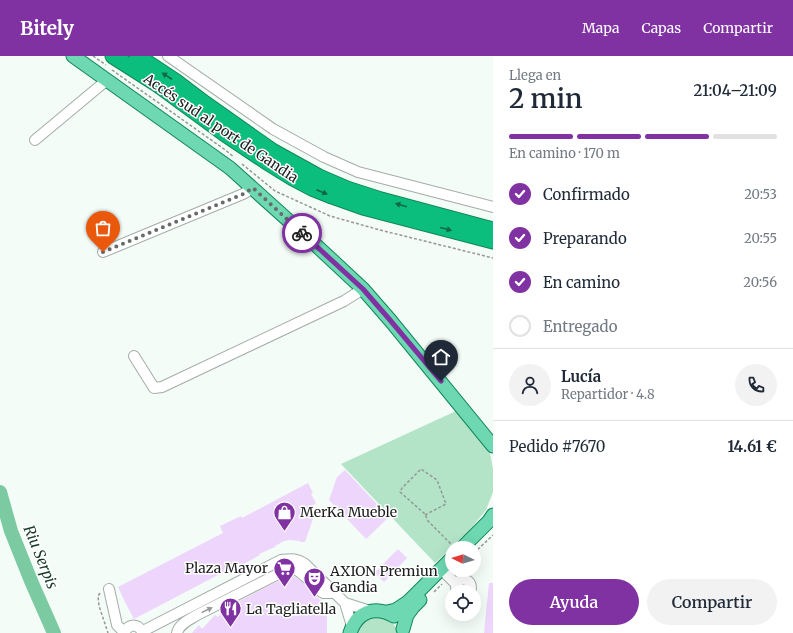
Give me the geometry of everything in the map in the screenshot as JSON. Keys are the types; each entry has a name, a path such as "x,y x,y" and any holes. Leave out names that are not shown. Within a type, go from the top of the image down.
{"highway":[{"name":"Accés sud al port de Gandia","path":"114,56 157,84 225,134 267,162 312,188 363,207 493,242"},
{"name":"Accés sud al port de Gandia","path":"137,56 175,81 272,151 319,177 347,189 381,200 493,230"}],"main road":[{"path":"73,56 230,168 363,289 493,446"},
{"path":"469,541 493,515"},
{"path":"480,541 493,528"},
{"path":"387,612 396,610 408,602 445,565"},
{"path":"404,631 407,616 413,607 445,575"},
{"path":"351,630 357,619 363,614 370,611 379,610 394,616 400,622 404,631"}],"street":[{"path":"168,56 273,129 324,157 358,172 493,207"},
{"path":"35,140 107,80"},
{"path":"103,252 243,194 253,188"},
{"path":"134,356 154,388 162,387 344,301 363,289"},
{"path":"109,589 118,626 124,633 126,629 131,626 138,626 143,632 174,625 183,615 281,560 296,559 305,564 345,603 370,611"},
{"path":"174,625 178,629 183,623 197,615 290,569 300,572 323,593 335,593"},
{"path":"458,585 462,580 464,580 468,581 470,585"},
{"path":"345,603 351,630"}],"path":[{"path":"425,516 446,504 437,480 421,469 402,488 400,492 425,516 447,541"},
{"path":"481,546 493,535"},
{"path":"108,633 98,606 98,596 101,591 109,589"}],"green space":[{"path":"456,411 490,453 493,469 493,492 486,510 468,532 458,541 445,541 445,554 435,563 341,464"},
{"path":"372,616 385,618 394,624 398,633 356,633 360,624"}],"building":[{"path":"345,470 389,517 366,539 329,500 337,477"},
{"path":"308,483 313,493 311,494 316,503 312,506 315,513 305,542 290,540 284,541 240,566 239,564 134,619 118,587 223,533 220,526 241,516 242,518"},
{"path":"398,549 407,558 384,582 374,573"},
{"name":"Plaza Mayor","path":"293,576 301,581 327,607 327,633 192,633 199,625 202,629 215,615 218,617 226,608 286,577"},
{"path":"489,583 493,583 493,633 484,633"}],"waterway":[{"name":"Riu Serpis","path":"0,492 11,531 54,633"}],"way so far":[{"path":"103,252 243,194 253,188 302,233"}],"place":[{"name":"MerKa Mueble","path":"284,532"},
{"name":"Plaza Mayor","path":"284,588"},
{"name":"AXION Premiun Gandia","path":"314,598"},
{"name":"La Tagliatella","path":"230,628"}],"route":[{"path":"302,233 363,289 441,381"}]}
